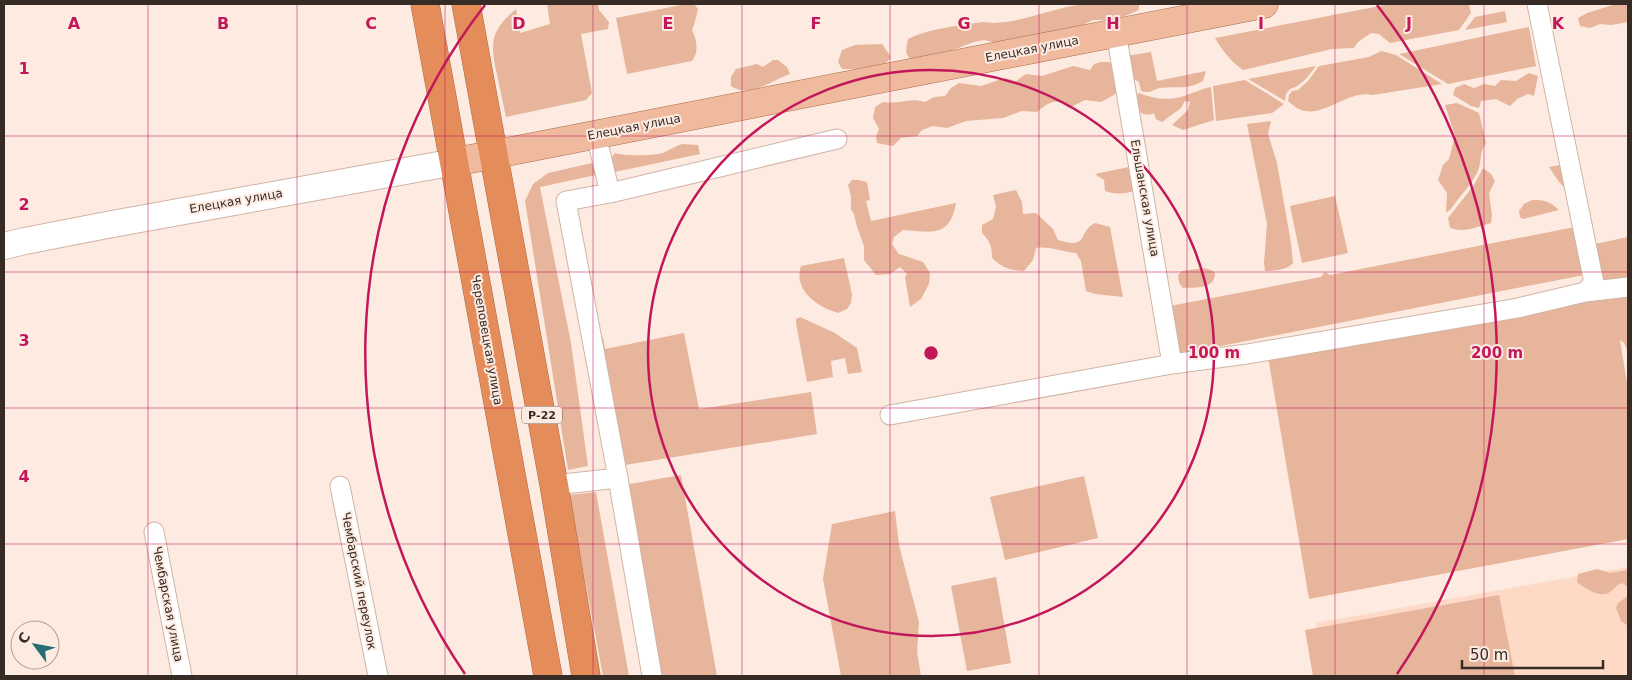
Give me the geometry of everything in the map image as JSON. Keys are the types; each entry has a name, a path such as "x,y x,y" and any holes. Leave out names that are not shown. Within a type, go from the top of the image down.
{"highway":[{"name":"Череповецкая улица","path":"425,4 548,676"},
{"name":"Р-22","path":"466,4 495,154 586,676"}],"main road":[{"name":"Елецкая улица","path":"4,246 107,224 455,162 1264,4"}],"street":[{"path":"1537,4 1594,284 1585,292"},
{"name":"Ельшанская улица","path":"1116,32 1172,364"},
{"path":"596,134 610,193"},
{"path":"652,676 618,478 566,201 610,193 837,139"},
{"path":"890,415 1172,364 1247,354 1518,308 1585,292 1628,287"},
{"path":"554,485 618,478"},
{"name":"Чембарский переулок","path":"340,486 378,676"},
{"name":"Чембарская улица","path":"154,532 182,676"}],"shaded area":[{"path":"547,4 598,4 599,10 609,22 608,29 581,34 592,93 586,100 506,117 493,54 494,38 501,24 516,9 520,33 550,24"},
{"path":"683,4 694,4 698,9 692,30 695,38 696,54 692,61 627,74 616,18"},
{"path":"1085,4 1139,4 1139,10 1125,16 1107,20 1093,20 1080,26 1001,44 984,40 974,42 916,62 906,52 908,39 925,33 974,23 1006,22"},
{"path":"1390,4 1469,4 1471,13 1459,30 1390,43 1379,34 1371,33 1358,42 1354,48 1332,49 1243,70 1227,56 1215,38"},
{"path":"1616,4 1628,4 1628,22 1611,25 1600,24 1590,28 1580,26 1578,18 1587,13"},
{"path":"1505,11 1507,22 1465,30 1475,17"},
{"path":"1529,27 1536,66 1448,84 1399,54"},
{"path":"882,44 891,57 883,66 842,69 838,62 842,50 855,45"},
{"path":"1381,51 1396,55 1442,84 1373,95 1364,94 1319,110 1310,111 1301,110 1288,101 1292,91 1298,90 1308,81 1319,66 1369,57"},
{"path":"1151,52 1157,81 1206,71 1203,81 1187,87 1160,88 1149,92 1141,91 1139,82 1128,76 1126,56"},
{"path":"773,60 778,60 787,67 790,74 753,89 738,89 731,86 731,77 736,69 757,64 763,67"},
{"path":"1109,62 1115,67 1119,89 1114,95 1101,102 1085,100 1069,108 1060,103 1053,102 1037,112 1022,111 1003,118 966,121 947,128 933,126 922,130 917,136 901,138 893,146 877,143 876,137 879,129 873,118 875,107 883,102 894,103 914,100 925,102 934,97 945,96 951,88 959,83 981,86 1005,78 1016,81 1026,74 1042,76 1073,66 1090,70 1094,64"},
{"path":"1316,66 1301,83 1290,89 1286,94 1285,101 1248,79"},
{"path":"1529,73 1538,76 1534,96 1528,94 1517,99 1510,106 1496,99 1481,101 1479,108 1471,106 1453,95 1455,88 1464,84 1474,88 1484,84 1495,86 1501,80 1516,81"},
{"path":"1245,80 1284,104 1272,113 1216,121 1213,86"},
{"path":"1211,87 1214,120 1183,130 1172,125 1188,110 1190,102 1185,101 1181,108 1162,122 1156,119 1154,113 1143,114 1140,112 1134,99 1139,93 1150,97 1167,99 1184,96"},
{"path":"1457,103 1479,113 1486,143 1482,151 1477,173 1451,209 1446,213 1447,193 1438,180 1443,165 1449,159 1455,136 1445,105"},
{"path":"1271,121 1268,134 1277,163 1293,263 1284,269 1265,271 1267,224 1247,124"},
{"path":"682,144 698,145 700,154 610,173 608,163 615,153 632,155 659,154"},
{"path":"592,163 596,175 540,187 571,343 588,466 568,470 525,201 533,184 548,173"},
{"path":"1565,164 1572,195 1559,182 1549,167"},
{"path":"1129,167 1133,170 1137,190 1129,192 1105,191 1104,180 1095,174"},
{"path":"1483,168 1491,174 1495,181 1489,193 1492,215 1491,223 1466,230 1450,228 1448,218 1474,185"},
{"path":"852,180 867,182 870,200 866,201 871,221 956,203 949,222 944,227 931,232 903,230 894,237 892,244 899,254 923,262 930,273 929,284 921,299 910,307 905,277 907,274 900,267 890,274 876,275 864,260 864,246 851,210 851,196 848,185"},
{"path":"1016,190 1022,202 1023,214 1036,213 1053,229 1058,240 1075,243 1082,239 1086,231 1095,223 1110,227 1123,297 1095,294 1086,291 1081,261 1076,253 1036,248 1033,260 1024,271 1006,268 992,258 990,244 982,233 982,225 993,219 996,207 993,195"},
{"path":"1335,196 1348,253 1302,263 1290,206"},
{"path":"1532,200 1547,202 1559,210 1523,219 1520,217 1519,211 1524,204"},
{"path":"1575,227 1584,275 1175,355 1165,307 1321,277 1325,272 1330,275"},
{"path":"1628,237 1628,277 1594,283 1595,244"},
{"path":"844,258 852,294 851,303 847,309 838,313 815,302 804,290 800,283 799,275 801,266"},
{"path":"1204,268 1215,273 1212,282 1208,285 1183,288 1179,283 1178,275 1182,271"},
{"path":"1628,287 1628,352 1624,343 1620,340 1628,389 1628,539 1309,599 1267,351"},
{"path":"800,317 835,333 857,348 862,372 848,374 845,358 831,361 833,377 807,382 796,323 796,319"},
{"path":"684,333 699,409 811,392 817,434 619,466 594,338 603,337 605,349"},
{"path":"681,475 717,676 658,676 624,485"},
{"path":"1084,476 1098,538 1005,560 990,497"},
{"path":"596,492 629,676 603,676 569,495"},
{"path":"895,511 899,545 919,622 917,652 921,676 841,676 823,579 832,524"},
{"path":"1628,567 1628,676 1325,676 1316,623"},
{"path":"1597,569 1610,573 1628,570 1628,587 1622,583 1610,592 1602,594 1588,590 1577,582 1578,574"},
{"path":"996,577 1011,663 967,671 951,586"},
{"path":"1499,595 1515,676 1313,676 1305,630"},
{"path":"1628,596 1628,626 1621,621 1616,608 1618,603"}]}
